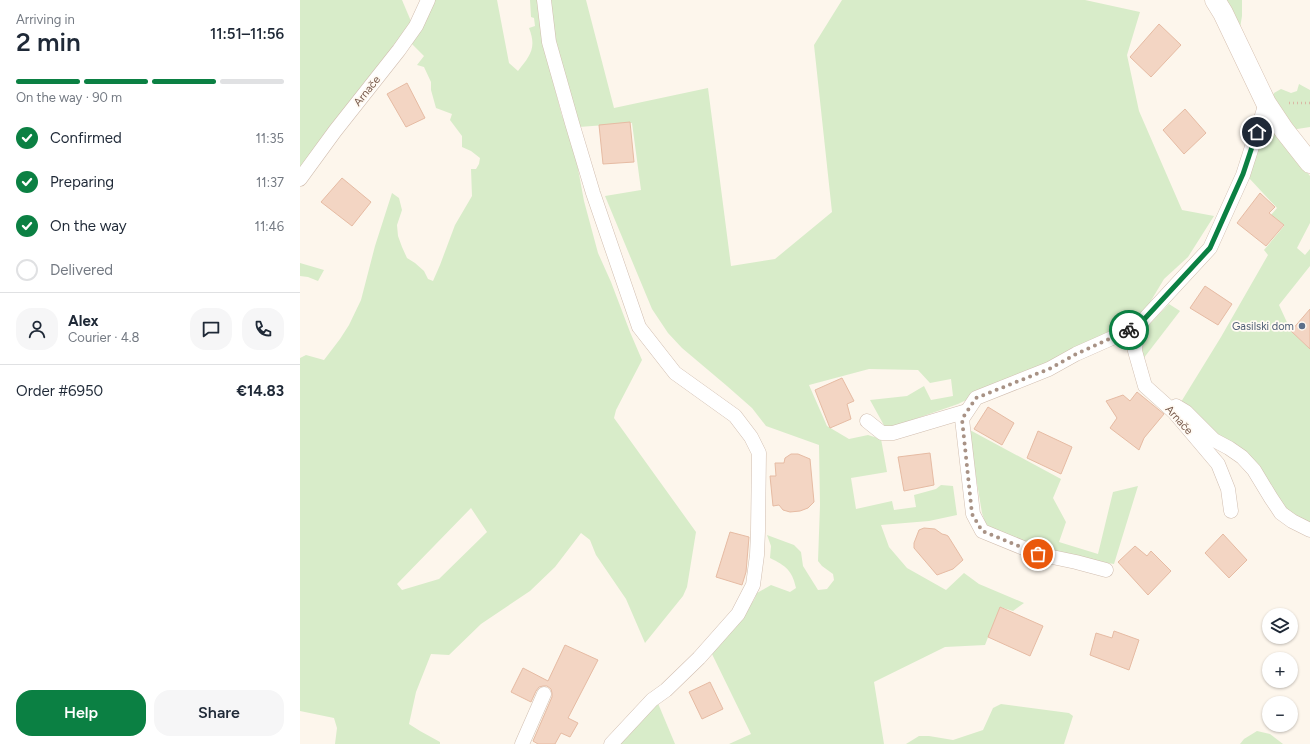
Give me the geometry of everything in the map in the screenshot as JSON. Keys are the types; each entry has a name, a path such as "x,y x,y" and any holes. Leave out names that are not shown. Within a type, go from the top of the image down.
{"street":[{"name":"Arnače","path":"300,178 399,50 416,26 428,0"},
{"path":"544,0 548,42 593,193 639,327 675,373 735,416 751,437 759,453 757,555 753,585 738,614 699,658 666,690 652,700 612,744"},
{"path":"1215,0 1223,13 1266,103 1284,130 1310,163"},
{"path":"1106,570 1038,554 982,531 972,514 962,419 976,398 1049,369 1076,354 1137,327 1210,248 1243,174 1266,103"},
{"name":"Arnače","path":"1137,327 1135,351 1145,386 1174,412 1218,464 1228,489 1231,511"},
{"path":"1158,398 1186,412 1214,440 1242,457 1254,470 1281,512 1292,521 1310,530"},
{"path":"867,421 882,433 893,433 967,411"},
{"path":"522,744 544,694"}],"green space":[{"path":"300,0 402,0 413,26 300,175"},
{"path":"434,0 497,0 509,63 518,71 529,56 532,46 529,28 535,26 534,18 531,17 530,0 538,0 549,66 562,116 566,123 576,158 584,201 598,253 642,360 616,410 614,418 696,532 687,587 683,596 645,643 626,599 596,555 590,540 581,533 555,567 530,591 481,624 449,655 431,654 416,692 409,724 440,742 440,744 335,744 337,728 334,718 300,711 300,358 306,355 324,360 349,325 361,300 375,246 392,193 399,198 402,210 397,225 398,236 407,258 424,271 428,279 433,281 455,225 472,196 471,169 476,169 480,158 471,151 462,147 462,136 450,120 452,114 436,108 431,90 431,82 424,67 417,65 424,56 411,43","holes":["471,508 487,532 439,579 402,590 397,584"]},
{"path":"548,0 586,0 614,108 708,88 731,266 775,259 832,212 814,45 842,0 1085,0 1140,12 1127,55 1139,111 1182,210 1214,216 1188,257 1164,279 1140,319 1120,330 1018,375 958,404 886,429 870,400 907,396 924,386 931,400 953,396 951,379 930,383 918,370 869,369 809,385 827,426 849,439 868,435 881,439 887,472 851,478 856,509 892,501 894,510 916,507 914,495 936,489 941,485 953,486 957,515 929,521 881,525 889,547 907,568 946,590 964,573 979,584 1024,603 1013,611 1000,607 985,645 945,647 874,682 884,744 729,744 751,734 712,654 754,600 757,593 771,585 790,592 796,588 788,569 770,558 771,546 767,535 794,545 801,552 803,566 818,590 827,589 834,580 833,574 818,561 820,505 819,445 766,426 752,408 682,348 668,333 652,309 605,196 641,190 632,123 579,127 559,63"},
{"path":"1223,0 1242,0 1240,28"},
{"path":"1299,84 1310,90 1310,127 1291,130 1272,98 1274,93 1281,89 1291,93 1297,91"},
{"path":"1265,123 1272,126 1310,176 1310,223 1297,248 1305,255 1310,249 1310,266 1279,305 1291,331 1310,349 1310,527 1285,509 1226,441 1181,402 1221,337 1268,255 1264,250 1284,226 1271,215 1277,208 1249,178"},
{"path":"300,263 324,270 318,281 300,276"},
{"path":"1169,304 1180,311 1143,359 1142,349 1144,330"},
{"path":"968,429 1061,479 1053,498 1066,522 1059,542 1098,554 1113,492 1138,486 1114,564 1069,557 1000,536 986,525 982,513"},
{"path":"657,701 675,744 619,744"},
{"path":"1001,704 1069,713 1073,716 1064,744 906,744 919,736 953,740 983,730 993,708"},
{"path":"1257,731 1270,734 1283,744 1240,744 1244,739"}],"building":[{"path":"1159,24 1181,45 1151,77 1130,57"},
{"path":"407,83 425,118 406,127 387,94"},
{"path":"1185,109 1206,133 1184,154 1163,130"},
{"path":"630,122 634,162 603,164 599,125"},
{"path":"342,178 371,202 352,226 321,202"},
{"path":"1260,193 1275,207 1269,213 1284,225 1266,246 1237,223"},
{"path":"1205,286 1232,304 1218,325 1190,308"},
{"name":"Gasilski dom","path":"1310,309 1310,349 1291,331"},
{"path":"842,378 854,401 847,404 851,419 830,428 815,390"},
{"path":"1137,392 1164,414 1144,438 1139,450 1110,428 1117,418 1106,401 1123,395 1130,401"},
{"path":"988,407 1014,423 1002,445 974,429"},
{"path":"1038,431 1072,447 1061,474 1027,458"},
{"path":"930,453 934,485 904,491 898,457"},
{"path":"791,454 798,454 810,459 814,502 808,508 790,512 783,510 779,505 773,506 770,476 776,476 775,463 784,463 785,458"},
{"path":"924,528 935,529 948,536 963,560 953,569 937,575 914,548 914,543 919,530"},
{"path":"730,532 749,537 746,572 742,585 716,577"},
{"path":"1223,534 1247,560 1229,578 1205,553"},
{"path":"1135,546 1147,556 1151,551 1171,571 1148,595 1118,562"},
{"path":"1000,607 1043,626 1030,656 988,637"},
{"path":"1114,631 1139,640 1129,670 1090,655 1096,633 1112,638"},
{"path":"565,645 598,660 568,718 578,723 570,737 561,733 555,744 538,744 533,741 552,697 551,689 547,686 539,687 531,702 511,692 523,668 548,681"},
{"path":"710,682 723,709 702,719 689,692"}],"way so far":[{"path":"1038,554 982,531 972,514 962,419 976,398 1049,369 1076,354 1129,330"}],"place":[{"name":"Gasilski dom","path":"1302,326"}],"route":[{"path":"1129,330 1137,327 1210,248 1243,174 1257,132"}]}
